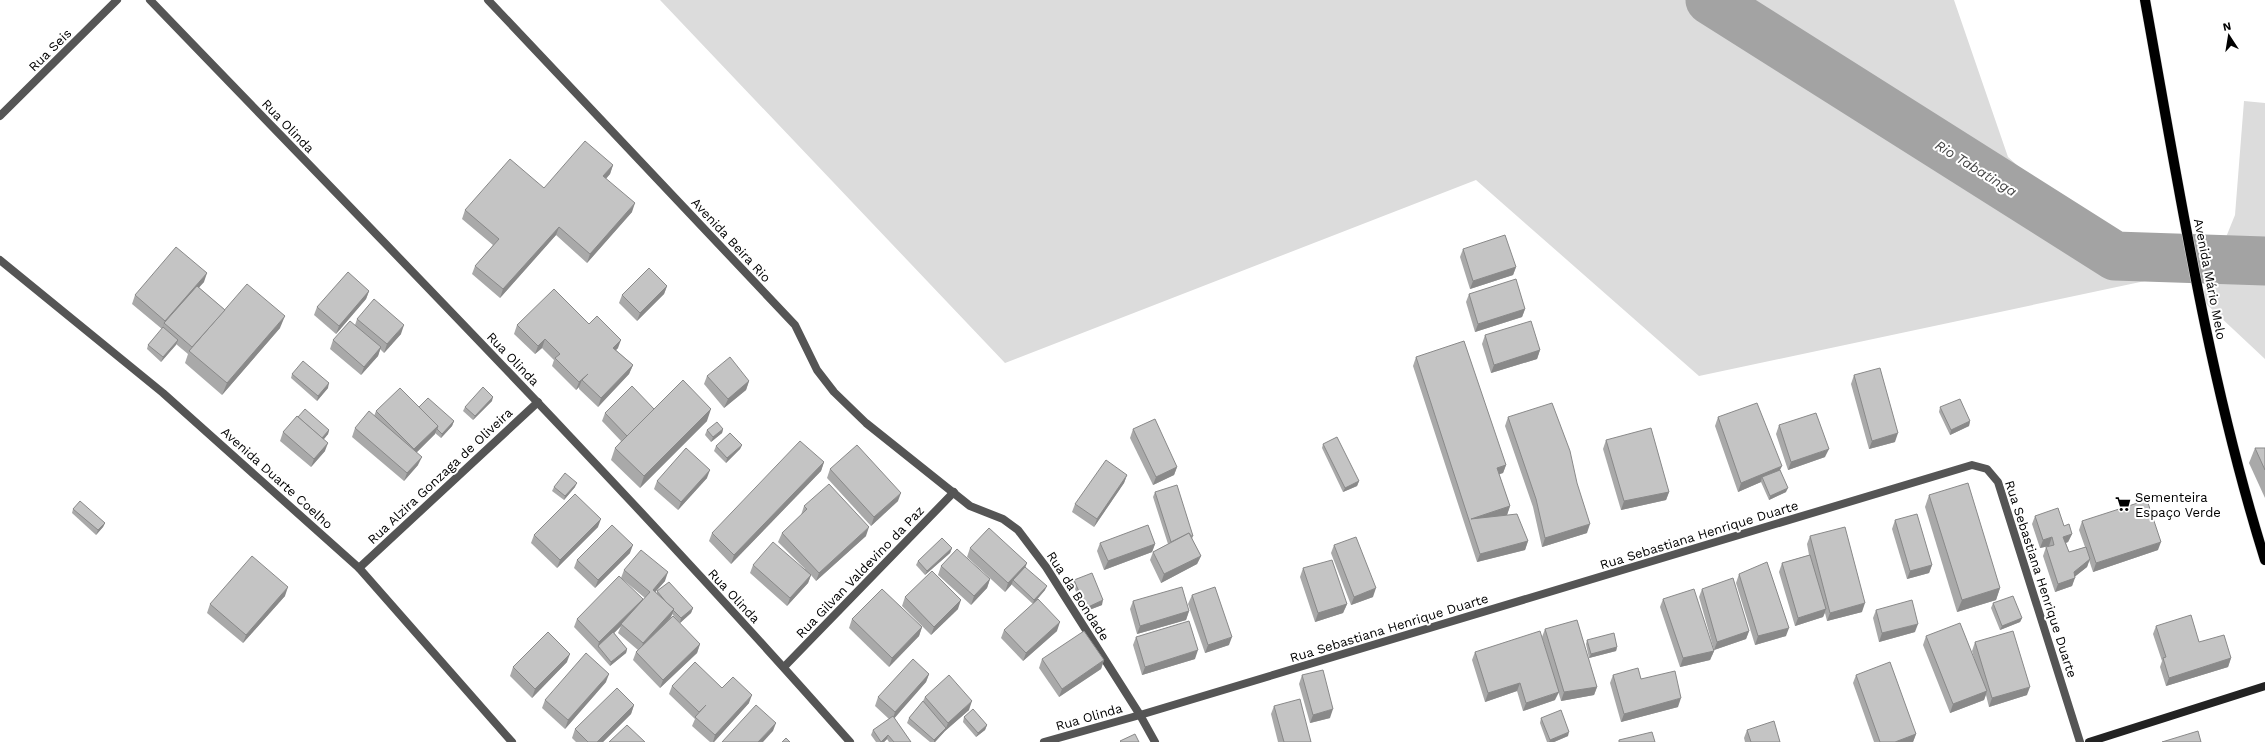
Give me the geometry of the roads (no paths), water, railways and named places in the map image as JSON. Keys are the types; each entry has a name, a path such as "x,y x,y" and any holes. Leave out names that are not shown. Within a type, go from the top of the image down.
{"main road":[{"name":"Avenida Mário Melo","path":"2145,0 2176,174 2215,375 2246,499 2265,560"},
{"path":"2089,742 2265,686"}],"street":[{"name":"Rua Seis","path":"0,116 117,0"},
{"name":"Rua Olinda","path":"150,0 538,402 784,667 850,742"},
{"name":"Avenida Beira Rio","path":"488,0 795,325 817,370 834,392 866,423 954,492"},
{"name":"Avenida Duarte Coelho","path":"0,260 163,393 359,568 512,742"},
{"name":"Rua Alzira Gonzaga de Oliveira","path":"359,568 538,402"},
{"name":"Rua Sebastiana Henrique Duarte","path":"1140,715 1972,465 1986,469 1998,482 2080,742"},
{"name":"Rua Gilvan Valdevino da Paz","path":"784,667 954,492"},
{"name":"Rua da Bondade","path":"954,492 970,506 1003,519 1018,530 1046,567 1140,715 1155,742"},
{"name":"Rua Olinda","path":"1044,742 1140,715"}],"waterway":[{"name":"Rio Tabatinga","path":"1710,0 2115,256 2265,261"}],"place":[{"name":"Sementeira Espaço Verde","path":"2123,504"}]}
